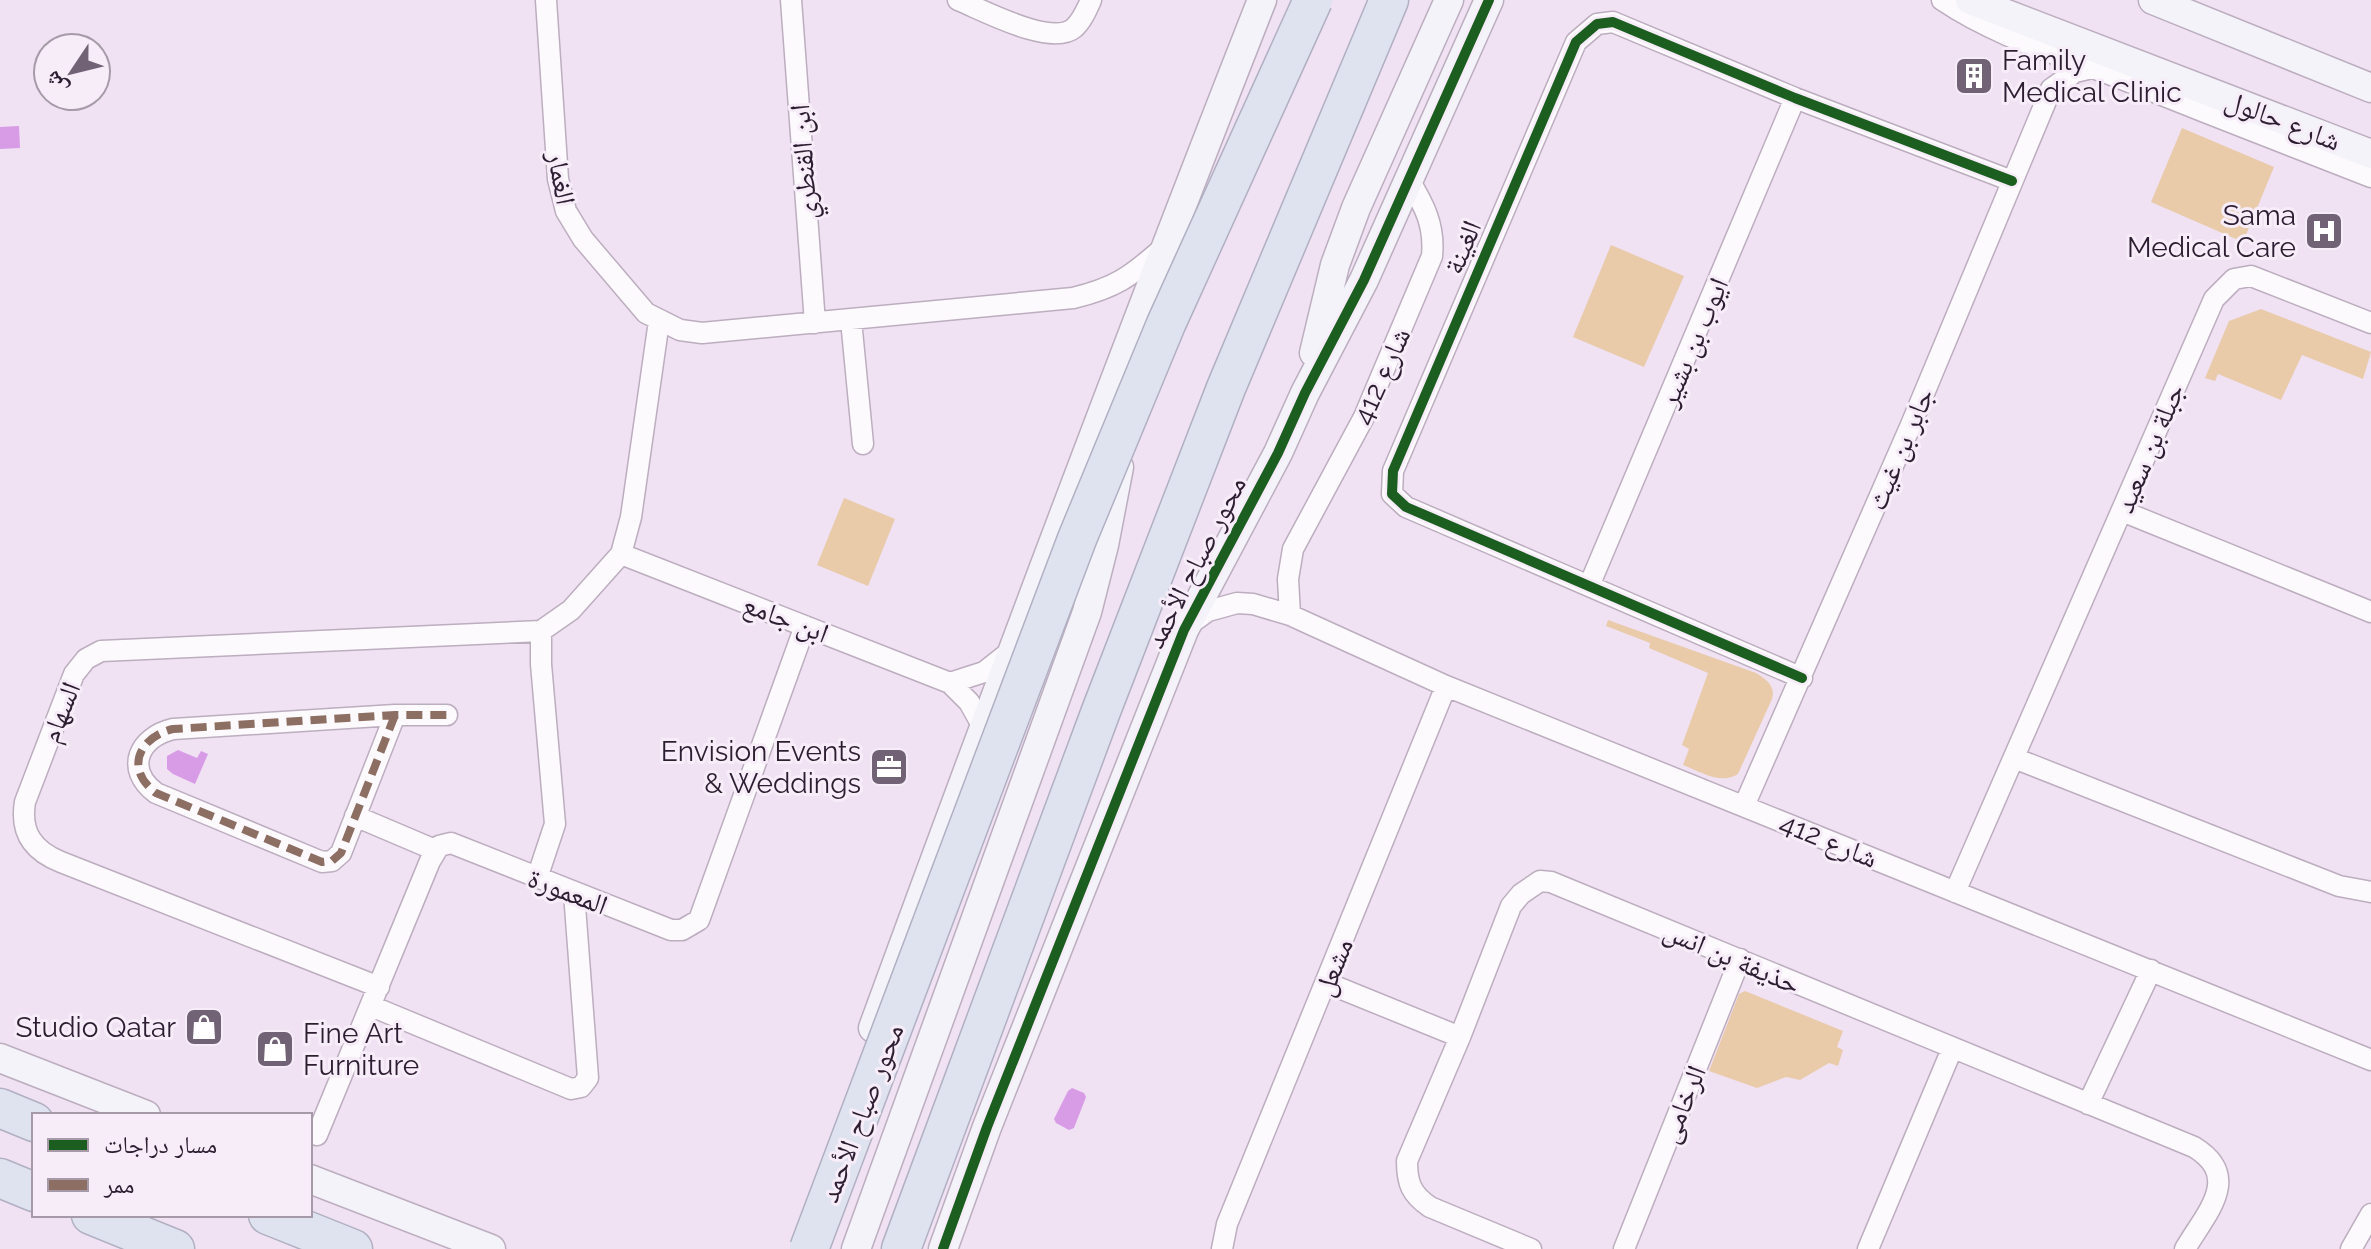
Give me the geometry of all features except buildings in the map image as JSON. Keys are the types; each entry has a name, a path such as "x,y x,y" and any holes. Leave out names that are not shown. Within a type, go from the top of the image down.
{"highway":[{"name":"محور صباح الأحمد","path":"809,1249 1083,525 1166,324 1313,0"},
{"name":"محور صباح الأحمد","path":"901,1249 1095,726 1226,388 1389,0"},
{"path":"0,1108 32,1121"},
{"path":"0,1178 32,1191"},
{"path":"96,1217 175,1249"},
{"path":"273,1217 353,1249"}],"street":[{"name":"الغمار","path":"546,0 558,179 566,211 578,233 634,302 659,321 680,330 702,333 1073,298 1102,291 1130,277 1165,246"},
{"name":"ابن القنطري","path":"791,0 815,323"},
{"path":"958,0 1028,29 1060,33 1073,29 1091,0"},
{"name":"محور صباح الأحمد","path":"792,1249 983,727 1165,246 1262,0"},
{"name":"محور صباح الأحمد","path":"943,1249 987,1127 1184,630 1278,453 1305,393 1364,280 1489,0"},
{"path":"1942,0 1999,33 2032,47 2371,177"},
{"name":"شارع حالول","path":"1970,0 2371,154"},
{"path":"2153,0 2371,88"},
{"path":"1305,393 1335,265 1356,208 1442,7"},
{"name":"الغينة","path":"1802,678 1406,507 1392,494 1393,471 1576,42 1597,24 1613,22 1795,98 2012,181"},
{"path":"2032,47 2051,89 2075,72 2092,68"},
{"name":"جابر بن غيث","path":"1744,806 1910,427 2051,89"},
{"name":"ايوب بن بشير","path":"1589,586 1795,98"},
{"name":"شارع 412","path":"1290,615 1288,579 1293,549 1364,417 1432,256 1429,216 1409,180"},
{"name":"جبلة بن سعيد","path":"1955,892 2214,299 2234,279 2251,276 2371,323"},
{"path":"851,320 863,444"},
{"path":"537,878 555,824 541,631 571,610 621,554 631,517 659,321"},
{"path":"856,1249 1087,612 1118,477 1130,339"},
{"path":"2122,511 2371,612"},
{"name":"ابن جامع","path":"621,554 950,683 969,702 983,727"},
{"name":"شارع 412","path":"1184,630 1208,611 1237,603 1253,604 1290,615 1446,686 2371,1060"},
{"name":"المعمورة","path":"432,855 445,843 451,843 671,930 682,930 699,920 805,626"},
{"name":"السهام","path":"379,987 48,857 36,846 22,819 25,802 74,674 86,659 101,651 541,631"},
{"path":"950,683 984,672 1012,650"},
{"name":"مشعل","path":"1222,1249 1227,1224 1446,686"},
{"path":"395,715 337,859 322,862 156,793 141,778 138,769 143,747 150,738 173,729 395,715 447,715"},
{"path":"2014,758 2339,886 2371,892"},
{"path":"317,1135 432,855 353,822"},
{"name":"حذيفة بن انس","path":"1531,1249 1430,1207 1417,1198 1409,1186 1407,1161 1511,906 1521,894 1540,881 1551,882 2194,1147 2212,1160 2218,1170 2219,1189 2185,1249"},
{"path":"371,1006 571,1089 581,1087 588,1078 574,893"},
{"name":"الرخامى","path":"1624,1249 1740,959"},
{"path":"2088,1104 2151,970"},
{"path":"1327,983 1460,1037"},
{"path":"1868,1249 1952,1049"},
{"path":"0,1058 141,1113"},
{"path":"961,1249 988,1162 987,1127"},
{"path":"312,1180 491,1249"},
{"path":"2351,1249 2371,1214"}],"shaded area":[{"path":"19,126 20,148 0,149 0,127"},
{"path":"2182,128 2274,167 2243,242 2151,202"},
{"path":"1611,245 1684,276 1644,367 1573,337"},
{"path":"2261,309 2371,352 2363,379 2302,355 2281,400 2218,374 2215,381 2205,378 2229,321"},
{"path":"844,498 895,519 868,586 817,565"},
{"path":"1608,620 1756,673 1769,683 1773,690 1772,699 1738,774 1718,778 1683,765 1689,749 1682,745 1708,673 1649,648 1650,643 1606,626"},
{"path":"178,750 197,758 201,751 208,754 195,784 167,769 167,756"},
{"path":"1745,991 1843,1031 1837,1047 1843,1050 1838,1066 1829,1063 1800,1080 1786,1077 1757,1088 1709,1071 1739,994"},
{"path":"1072,1088 1086,1097 1074,1128 1069,1130 1054,1119"}],"marked path":[{"path":"395,715 341,853 332,861 322,862 156,793 140,774 138,764 144,746 161,733 173,729 395,715 447,715"}],"cycle path":[{"path":"943,1249 987,1127 1184,630 1278,453 1305,393 1364,280 1489,0"},
{"path":"1802,678 1406,507 1392,494 1393,471 1576,42 1597,24 1613,22 1795,98 2012,181"}],"place":[{"name":"Family Medical Clinic","path":"1974,76"},
{"name":"Sama Medical Care","path":"2324,231"},
{"name":"Envision Events & Weddings","path":"889,767"},
{"name":"Studio Qatar","path":"204,1027"},
{"name":"Fine Art Furniture","path":"275,1049"}]}
